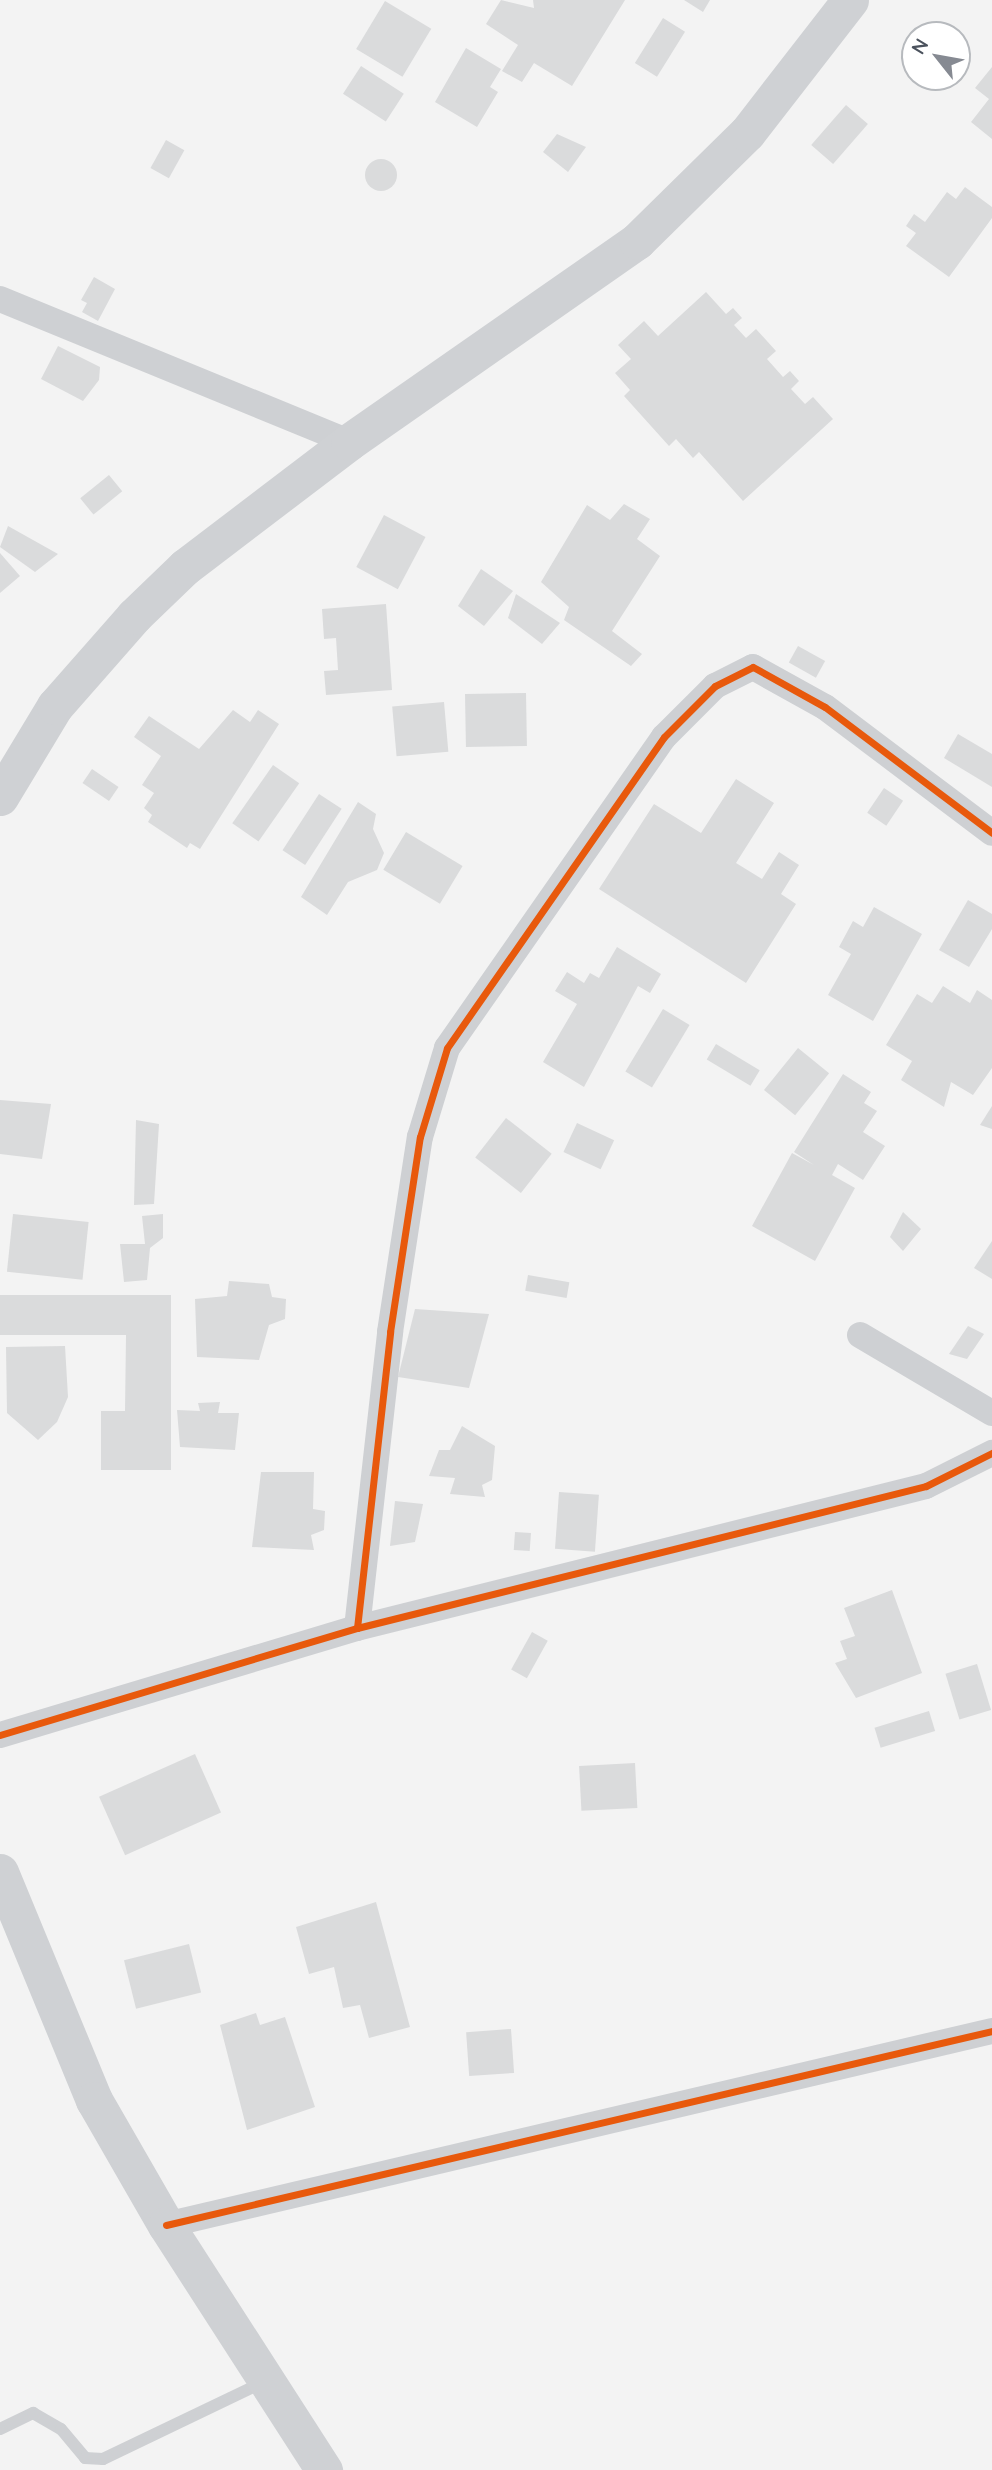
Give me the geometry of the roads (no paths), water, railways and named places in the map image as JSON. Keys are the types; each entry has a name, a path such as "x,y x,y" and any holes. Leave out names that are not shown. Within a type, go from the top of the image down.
{"main road":[{"path":"0,797 55,706 134,616 196,559 349,442 637,242 747,133 850,0"},
{"path":"0,1872 63,2036 166,2225 324,2470"}],"street":[{"path":"0,299 349,442"},
{"path":"357,1628 392,1319 420,1137 447,1048 664,737 715,686 753,667 825,707 992,833"},
{"path":"860,1335 992,1413"},
{"path":"0,1735 357,1628 926,1486 992,1453"},
{"path":"166,2225 992,2031"}],"lane":[{"path":"0,2429 33,2413 61,2429 85,2458 103,2459 266,2381"}]}
